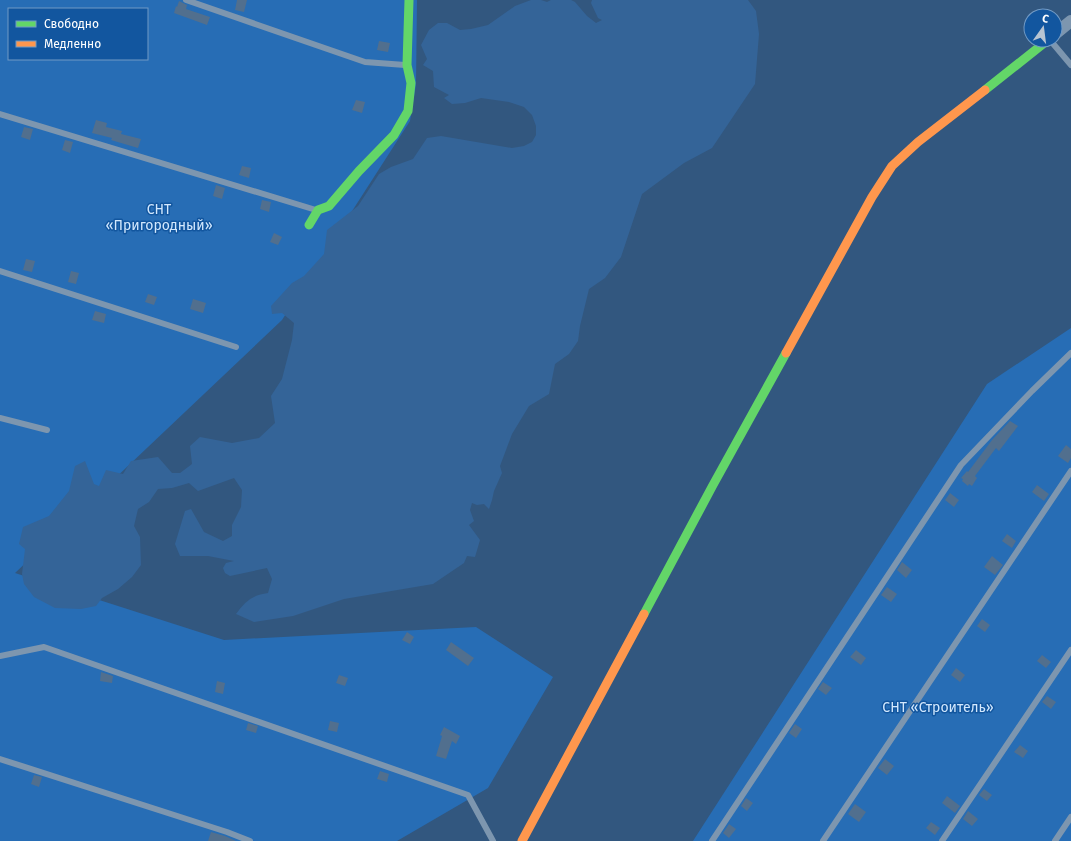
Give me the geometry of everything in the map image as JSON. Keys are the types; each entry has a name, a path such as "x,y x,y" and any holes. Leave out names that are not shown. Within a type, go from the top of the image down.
{"street":[{"path":"309,225 318,210 329,206 394,135 408,111 411,83 408,65 409,0"},
{"path":"1063,28 1071,21"},
{"path":"522,841 709,492 872,197 892,166 918,142 1039,48"}],"lane":[{"path":"186,0 365,62 408,65"},
{"path":"1056,48 1071,66"},
{"path":"0,114 318,210"},
{"path":"0,271 236,347"},
{"path":"712,841 961,465 1071,353"},
{"path":"0,418 47,430"},
{"path":"823,841 1071,472"},
{"path":"0,656 44,647 468,795 493,841"},
{"path":"942,841 1071,650"},
{"path":"0,759 227,832 250,841"},
{"path":"1055,841 1071,817"}],"green space":[{"name":"СНТ «Пригородный»","path":"0,0 417,0 416,85 410,121 282,320 15,573 224,640 476,627 553,677 488,788 397,841 0,841"},
{"name":"СНТ «Строитель»","path":"1071,328 1071,841 693,841 987,384"}],"shaded area":[{"path":"531,0 541,0 547,2 551,0 571,0 575,2 587,16 596,23 602,20 598,18 591,3 592,0 748,0 756,11 759,34 755,84 712,148 684,163 642,194 621,257 605,278 589,289 578,341 569,354 555,364 549,394 529,406 512,434 500,466 502,473 494,491 489,509 484,504 477,505 472,503 470,510 474,521 469,525 480,540 475,557 467,556 464,563 433,584 344,599 293,616 254,622 236,614 253,597 268,593 272,579 267,568 230,576 225,573 223,568 226,563 234,561 208,556 180,556 175,544 185,511 191,509 204,532 223,541 232,536 232,525 241,507 242,490 234,478 198,491 189,483 172,488 158,489 149,502 138,509 134,526 140,537 141,565 132,577 118,589 102,598 96,606 81,609 55,608 34,597 24,584 22,574 25,549 19,544 23,527 49,516 69,491 75,466 85,461 94,484 99,486 106,470 123,474 131,461 158,457 172,473 180,473 192,464 190,446 200,437 232,443 259,438 275,423 271,396 282,379 292,340 294,323 282,313 272,314 271,306 292,283 304,276 324,254 327,230 358,206 379,174 391,167 413,159 427,138 441,136 512,148 524,146 532,142 536,135 536,126 532,115 524,107 509,102 481,98 465,103 452,104 444,98 449,95 434,87 433,71 423,65 427,59 421,45 429,30 438,23 447,23 460,30 488,25 515,6"}],"building":[{"path":"237,0 247,0 244,12 235,10"},
{"path":"179,1 187,5 186,9 210,17 207,25 174,13"},
{"path":"379,41 390,43 388,52 377,50"},
{"path":"356,100 365,102 362,113 352,110"},
{"path":"96,120 107,123 106,127 122,131 121,134 141,139 138,148 111,140 112,138 92,133"},
{"path":"24,127 33,129 30,140 21,137"},
{"path":"65,140 73,142 70,153 62,150"},
{"path":"242,166 251,168 249,178 239,175"},
{"path":"216,185 225,188 222,199 213,196"},
{"path":"262,200 271,202 269,212 260,209"},
{"path":"274,233 282,237 278,245 270,242"},
{"path":"26,259 35,261 32,272 23,270"},
{"path":"71,271 79,273 76,284 68,282"},
{"path":"148,294 157,297 154,305 145,302"},
{"path":"193,299 206,303 203,313 190,309"},
{"path":"95,311 106,314 104,323 92,320"},
{"path":"1010,421 1018,426 999,451 996,448 975,476 977,478 972,486 969,484 968,486 962,481 963,479 961,478 967,471 968,472 992,440"},
{"path":"1066,445 1071,449 1071,458 1068,463 1058,456"},
{"path":"1037,485 1049,494 1044,501 1032,492"},
{"path":"950,493 959,500 954,507 945,500"},
{"path":"1007,534 1016,541 1012,548 1002,541"},
{"path":"992,556 1003,565 995,575 984,567"},
{"path":"902,562 912,570 906,578 897,570"},
{"path":"887,587 897,594 891,602 881,595"},
{"path":"982,619 990,625 985,632 977,626"},
{"path":"407,632 414,637 410,644 402,640"},
{"path":"451,642 474,658 468,666 446,650"},
{"path":"856,650 866,658 861,665 850,657"},
{"path":"1042,655 1051,662 1046,668 1037,661"},
{"path":"956,668 965,675 960,682 951,675"},
{"path":"101,672 113,676 112,683 100,681"},
{"path":"339,675 348,678 345,686 336,683"},
{"path":"217,681 225,683 223,694 215,692"},
{"path":"823,682 832,688 826,695 818,689"},
{"path":"1047,696 1056,702 1051,709 1042,702"},
{"path":"330,721 339,723 337,732 328,730"},
{"path":"248,723 258,726 256,733 246,730"},
{"path":"795,724 802,729 796,738 789,733"},
{"path":"444,727 460,736 456,744 452,741 446,759 436,756 442,736 440,735"},
{"path":"1020,745 1028,751 1023,758 1014,752"},
{"path":"885,759 894,766 887,775 878,768"},
{"path":"380,771 389,774 387,782 377,779"},
{"path":"34,775 42,777 39,787 31,784"},
{"path":"984,789 992,795 987,801 979,795"},
{"path":"947,796 960,806 955,813 942,803"},
{"path":"746,798 753,803 747,811 741,806"},
{"path":"855,804 866,812 859,822 848,814"},
{"path":"968,811 978,819 972,826 963,819"},
{"path":"931,822 940,828 935,835 926,828"},
{"path":"729,824 736,829 729,838 723,833"},
{"path":"211,832 225,836 236,841 208,841"}],"traffic: fast":[{"path":"309,225 318,210 329,206 359,171 394,135 408,111 411,83 407,65 409,0"},
{"path":"985,90 1038,48"},
{"path":"644,614 786,353"}],"traffic: slow":[{"path":"786,353 872,197 892,166 918,142 985,90"},
{"path":"522,841 644,614"}]}
